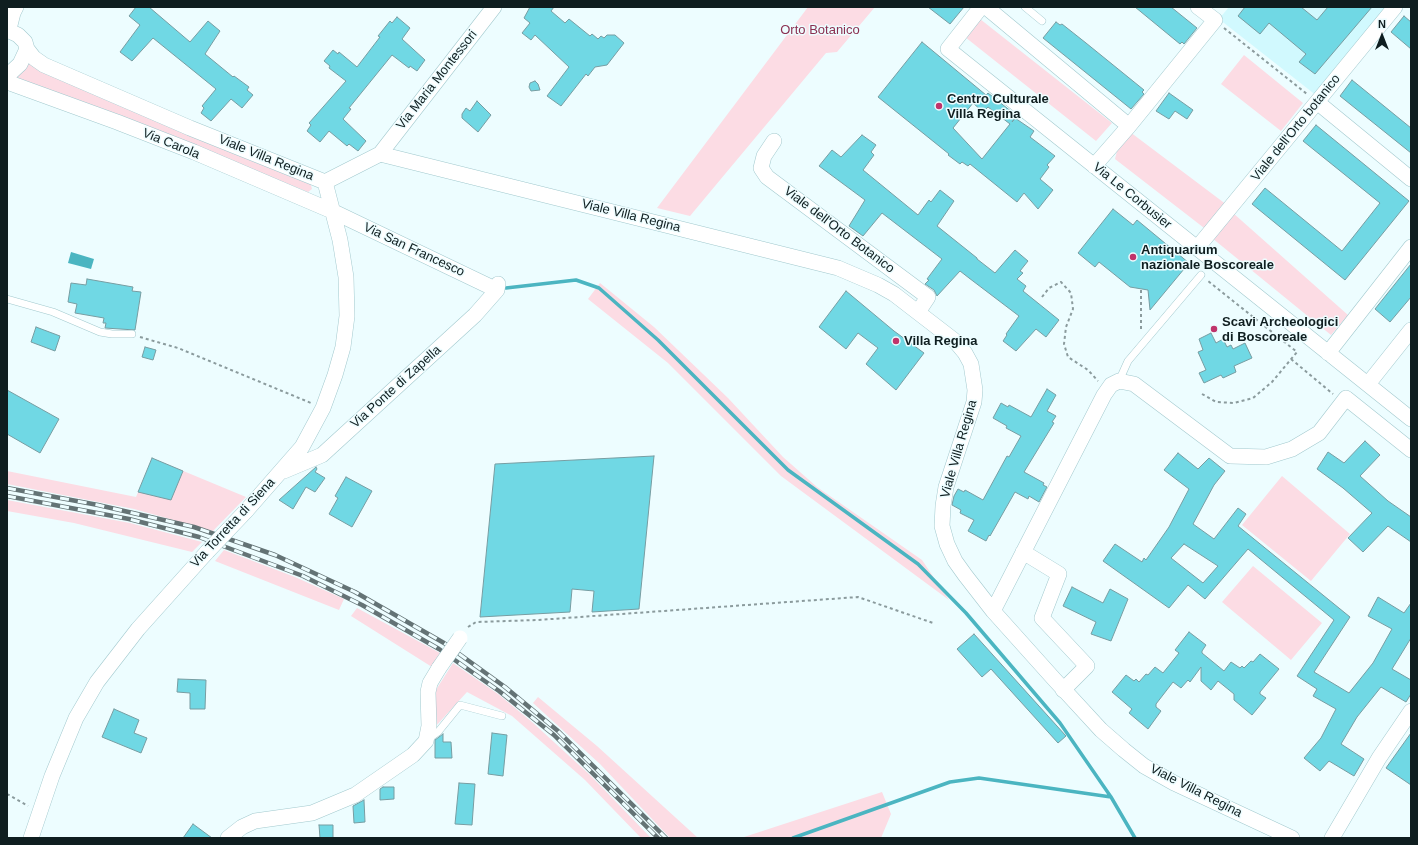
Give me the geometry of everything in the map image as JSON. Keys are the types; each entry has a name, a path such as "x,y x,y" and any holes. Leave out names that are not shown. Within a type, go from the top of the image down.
{"street":[{"path":"8,30 16,7"},
{"name":"Via Maria Montessori","path":"380,154 494,7"},
{"name":"Via Le Corbusier","path":"981,7 948,49 1411,419"},
{"path":"986,7 1129,126"},
{"path":"1094,166 1129,126 1215,20 1198,7"},
{"name":"Viale dell'Orto botanico","path":"1197,248 1395,7"},
{"name":"Viale Villa Regina","path":"8,30 18,35 25,42 27,49 34,58 44,65 190,128 325,182 380,154 838,268 878,285 918,312 955,341 965,353 971,364 975,390 974,402 946,486 942,526 947,544 955,560 993,611 1101,730 1144,766 1193,793 1292,838"},
{"path":"7,76 20,64 27,49"},
{"name":"Via Carola","path":"7,82 180,147 332,212"},
{"path":"1317,102 1411,179"},
{"name":"Viale dell'Orto Botanico","path":"774,141 764,156 761,168 767,177 928,297 918,312"},
{"name":"Via Torretta di Siena","path":"31,838 52,776 76,718 97,682 138,629 206,552 246,511 302,448 323,408 343,347 347,316 346,277 325,182"},
{"name":"Via San Francesco","path":"332,212 497,287"},
{"path":"1328,352 1411,247"},
{"name":"Via Ponte di Zapella","path":"280,473 322,455 475,315 497,287"},
{"path":"1368,384 1411,330"},
{"path":"993,611 1023,552 1113,386 1134,384 1230,456 1266,457 1292,449 1319,433 1346,398 1411,450"},
{"path":"1023,552 1059,574 1042,618 1087,666 1064,690"},
{"path":"228,838 242,827 256,821 312,812 355,795 413,754 426,742 429,726 429,688 439,668 460,638"},
{"path":"1332,838 1379,758 1411,711"}],"lane":[{"path":"1025,7 1042,21"},
{"path":"1113,386 1128,361 1201,276"},
{"path":"7,299 53,312 100,332 112,334 132,334"},
{"path":"426,742 438,732 460,705 502,716"}],"path":[{"path":"1215,20 1317,102"},
{"path":"1201,276 1297,352 1272,382 1253,398 1234,403 1216,402 1202,394"},
{"path":"1042,297 1049,288 1061,282 1071,293 1073,309 1066,327 1064,344 1068,357 1113,386"},
{"path":"1141,290 1142,345"},
{"path":"132,334 178,348 323,408"},
{"path":"1291,359 1343,403"},
{"path":"460,638 468,626 476,622 538,620 852,597 875,601 933,623"},
{"path":"7,794 40,812"}],"shaded area":[{"path":"1229,7 1389,7 1317,96 1219,19"}],"green space":[{"name":"Orto Botanico","path":"808,7 875,7 837,52 826,53 690,216 657,208"},
{"path":"980,19 1112,123 1096,141 965,37"},
{"path":"1244,55 1303,103 1281,131 1221,84"},
{"path":"28,59 310,182 312,189 308,192 135,123 15,79"},
{"path":"1130,132 1227,205 1208,231 1115,159 1118,147"},
{"path":"1233,213 1348,315 1331,335 1212,238"},
{"path":"600,283 654,327 728,398 783,457 817,487 922,560 949,600 781,476 668,363 588,299"},
{"path":"152,458 246,497 213,531 134,509 7,484 7,471 136,497"},
{"path":"1282,476 1350,534 1311,581 1242,525"},
{"path":"7,500 130,523 202,542 192,552 74,523 7,511"},
{"path":"224,550 295,577 344,599 339,610 215,561"},
{"path":"1253,566 1322,623 1291,660 1222,602"},
{"path":"357,608 440,653 432,667 351,616"},
{"path":"453,663 498,694 532,722 590,775 651,838 641,838 585,780 512,716 467,692 435,727 434,693"},
{"path":"538,697 597,746 698,838 670,838 600,764 533,703"},
{"path":"882,792 891,814 881,838 741,838"}],"water":[{"path":"71,252 94,259 91,269 68,263"}],"building":[{"path":"136,7 149,7 190,42 208,21 220,31 205,54 233,77 234,76 249,87 247,90 253,95 242,108 231,99 211,121 201,113 204,108 202,106 216,89 153,38 132,61 120,52 140,25 129,16"},
{"path":"530,7 554,7 551,11 565,23 569,19 590,36 592,34 598,39 601,36 604,38 607,35 615,35 624,43 607,65 595,67 588,76 586,74 561,106 547,96 569,67 535,35 531,40 522,33 530,23 524,18"},
{"path":"928,7 964,7 950,24"},
{"path":"1135,7 1171,7 1197,28 1184,44 1182,42 1180,44"},
{"path":"1245,7 1301,7 1317,20 1328,7 1372,7 1315,74 1299,62 1306,54 1269,23 1260,34 1238,16"},
{"path":"1404,16 1411,22 1411,49 1391,32"},
{"path":"397,17 410,28 402,39 425,60 417,71 410,66 409,68 392,55 349,108 351,109 343,119 366,141 358,151 349,144 347,146 329,131 320,142 307,131 311,125 309,123 346,81 329,68 330,66 324,61 333,50 338,54 339,52 357,67 380,37 378,36 390,21 392,23"},
{"path":"1056,22 1060,25 1062,24 1144,90 1142,92 1144,94 1131,109 1043,38"},
{"path":"922,42 986,95 988,93 1017,116 1015,118 1034,131 1030,137 1055,156 1047,165 1049,167 1040,179 1053,190 1038,209 1024,193 1017,202 970,164 968,166 962,162 960,164 948,155 949,154 878,97","holes":["973,103 983,112 988,107 1010,124 982,159 953,128"]},
{"path":"1352,80 1411,128 1411,153 1340,96"},
{"path":"535,81 540,90 531,91 529,87 530,83"},
{"path":"1169,93 1193,110 1187,119 1175,111 1169,119 1156,111"},
{"path":"477,101 491,115 478,132 462,118 462,114 466,108 470,111"},
{"path":"1316,125 1409,201 1345,280 1252,204 1265,188 1342,251 1380,203 1303,141"},
{"path":"862,135 876,145 871,152 874,155 863,170 918,215 929,200 931,202 940,190 954,201 937,226 977,259 995,273 1015,250 1028,261 1020,271 1023,273 1017,279 1026,286 1023,291 1059,320 1046,337 1036,329 1016,351 1003,341 1007,335 1006,334 1019,316 960,271 937,296 934,290 925,284 942,259 882,213 863,236 849,226 865,200 819,166 832,150 841,157"},
{"name":"Antiquarium nazionale Boscoreale","path":"1113,209 1133,225 1137,220 1189,263 1150,310 1148,290 1130,287 1099,262 1095,267 1078,253"},
{"path":"1411,264 1411,297 1390,322 1375,309"},
{"path":"87,279 133,287 132,291 141,292 135,330 105,328 106,323 103,323 104,318 75,313 77,304 68,302 71,283 86,285"},
{"name":"Villa Regina","path":"846,291 894,331 924,353 896,390 866,364 878,348 858,333 846,349 819,327"},
{"path":"36,327 60,336 55,351 31,342"},
{"path":"1211,333 1216,343 1223,339 1227,347 1231,345 1233,349 1245,343 1252,358 1234,366 1236,372 1223,378 1221,375 1204,383 1199,373 1206,370 1198,352 1203,350 1199,339"},
{"path":"145,347 156,350 153,360 142,357"},
{"path":"1047,389 1056,395 1047,411 1056,416 1052,422 1054,423 1024,472 1044,483 1043,485 1047,487 1039,502 1029,496 1028,499 1015,492 986,541 968,531 974,520 960,513 961,510 952,505 954,496 958,489 964,492 965,490 983,500 1007,456 1009,457 1021,436 1006,428 1007,426 993,418 1001,403 1008,407 1009,405 1031,417"},
{"path":"7,390 59,419 40,453 7,434"},
{"path":"1365,441 1380,455 1360,476 1388,501 1411,517 1411,542 1388,526 1363,552 1348,538 1372,513 1343,488 1317,469 1328,452 1344,463"},
{"path":"1178,453 1198,469 1209,458 1225,471 1214,485 1193,524 1214,539 1238,508 1246,514 1238,526 1350,617 1314,672 1349,693 1373,663 1392,629 1368,616 1378,597 1404,613 1411,603 1411,638 1392,669 1411,680 1411,694 1406,702 1381,687 1357,717 1341,744 1364,759 1354,776 1329,761 1320,771 1304,758 1321,738 1336,709 1313,696 1317,689 1297,676 1334,620 1248,549 1205,599 1188,585 1169,608 1103,561 1115,544 1142,562 1144,558 1146,560 1169,527 1189,489 1164,470","holes":["1184,544 1218,566 1203,583 1171,558"]},
{"path":"654,456 639,609 592,612 594,591 572,589 570,612 480,617 495,464"},
{"path":"152,458 183,471 171,500 138,492"},
{"path":"316,467 317,469 315,472 325,478 315,492 306,487 293,509 279,500"},
{"path":"346,477 372,491 352,527 329,514 338,498 335,496"},
{"path":"1072,587 1103,603 1110,589 1128,599 1111,641 1091,634 1096,622 1063,606"},
{"path":"1189,632 1206,645 1202,653 1224,671 1231,662 1240,668 1242,666 1244,668 1251,661 1253,662 1260,654 1279,669 1260,692 1260,694 1266,698 1252,715 1234,700 1234,694 1218,681 1211,690 1201,681 1201,667 1190,682 1188,680 1181,688 1173,682 1156,704 1156,707 1161,711 1148,729 1129,713 1132,709 1112,692 1126,675 1134,681 1136,679 1139,682 1155,667 1163,673 1179,653 1175,650"},
{"path":"974,634 1066,736 1058,743 991,669 982,677 957,649"},
{"path":"178,679 206,680 205,709 190,709 190,693 177,692"},
{"path":"114,709 139,720 134,733 147,738 141,753 102,737"},
{"path":"492,733 507,735 503,776 488,774"},
{"path":"1411,733 1411,785 1386,768"},
{"path":"443,734 443,742 451,742 452,758 435,758 435,740"},
{"path":"459,783 475,784 472,825 455,824"},
{"path":"383,787 394,787 394,799 380,800 380,789"},
{"path":"364,800 365,822 354,823 353,806"},
{"path":"193,824 212,838 183,838"},
{"path":"319,825 333,825 333,838 320,838"}],"waterway":[{"path":"506,288 576,280 599,288 658,340 788,470 918,564 966,613 1060,723 1111,797 1135,838"},
{"path":"793,838 950,782 979,778 1111,797"}],"railway":[{"path":"7,488 98,505 194,527 275,555 355,592 444,643 505,687 558,731 666,838"},
{"path":"7,496 129,519 199,537 303,576 362,605 439,649 499,691 554,735 658,838"}],"place":[{"name":"Centro Culturale Villa Regina","path":"939,106"},
{"name":"Antiquarium nazionale Boscoreale","path":"1133,257"},
{"name":"Scavi Archeologici di Boscoreale","path":"1214,329"},
{"name":"Villa Regina","path":"896,341"}]}
